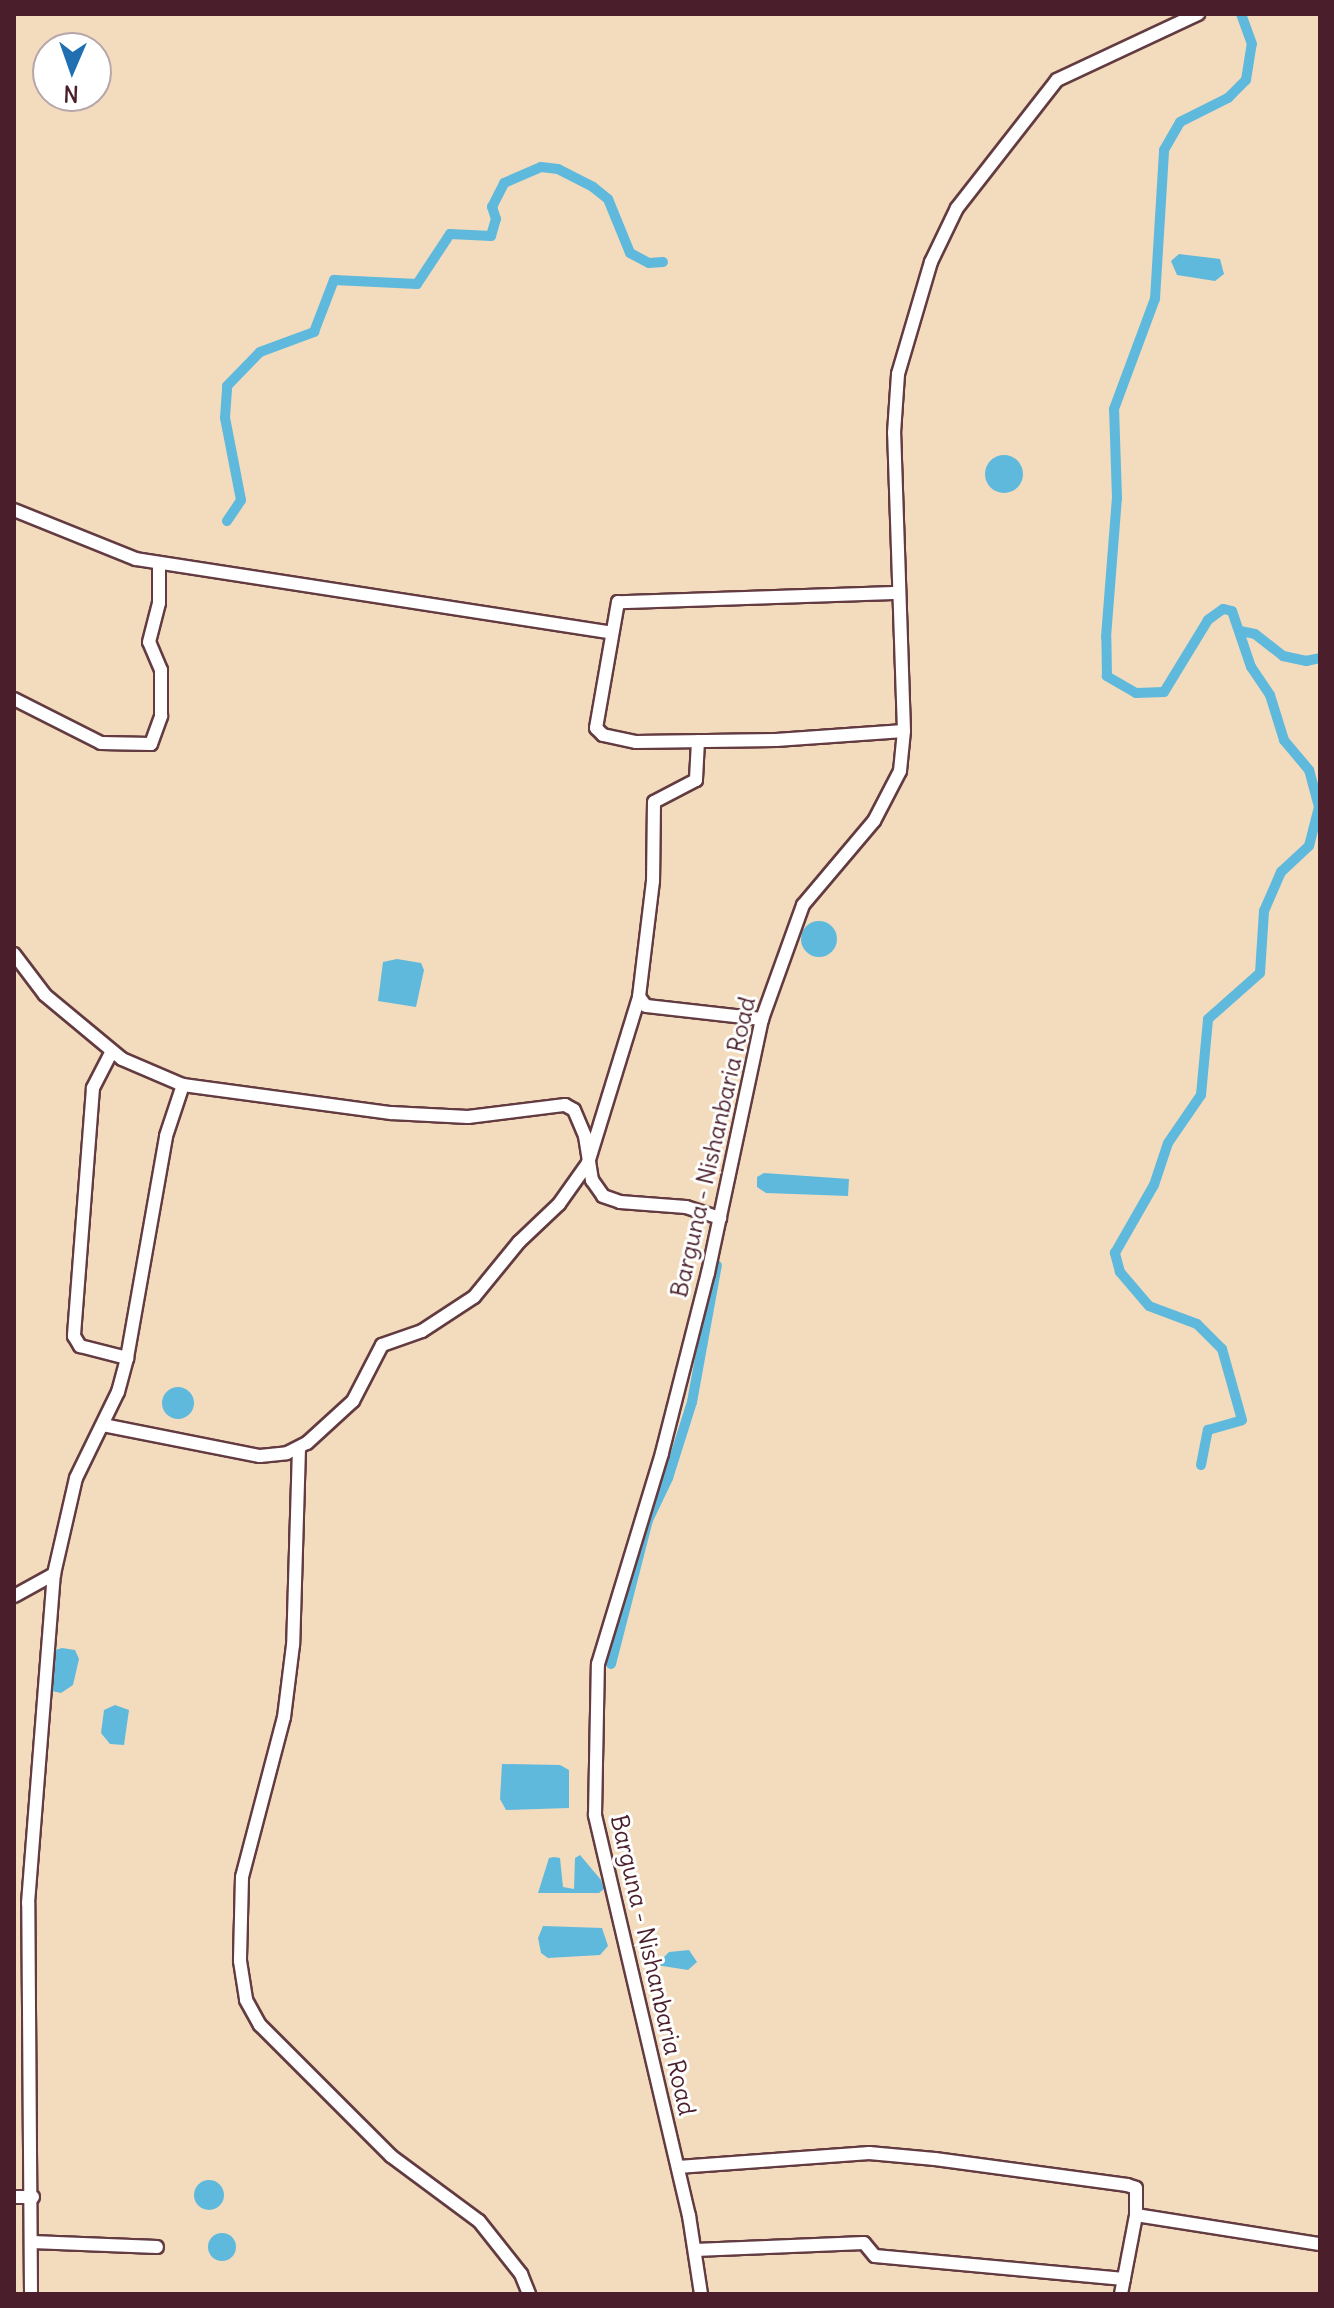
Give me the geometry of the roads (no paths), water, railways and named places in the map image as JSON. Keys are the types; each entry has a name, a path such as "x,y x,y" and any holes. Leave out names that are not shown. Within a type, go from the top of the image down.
{"street":[{"name":"Barguna - Nishanbaria Road","path":"701,2294 678,2167 595,1815 593,1735 603,1640 662,1453 720,1218 762,1019 803,905 874,821 900,771 904,731 895,593 898,374 931,262 957,208 1057,80 1198,14"},
{"path":"14,510 106,551 159,563 610,632"},
{"path":"14,699 101,743 151,744 161,716 161,670 149,642 159,603 159,563"},
{"path":"895,593 626,600 614,609 598,732 636,742 904,731"},
{"path":"103,1425 260,1456 299,1448 353,1401 382,1345 422,1331 474,1297 519,1242 559,1204 588,1163 639,997 653,881 654,802 696,780 698,741"},
{"path":"14,954 45,995 112,1051 183,1085 406,1114 468,1117 565,1105 574,1110 585,1136 588,1163 603,1196 620,1202 686,1207 720,1218"},
{"path":"639,997 646,1006 762,1019"},
{"path":"112,1051 93,1088 74,1336 80,1346 127,1358"},
{"path":"31,2294 33,2197 28,1903 54,1574 76,1478 103,1425 127,1358 166,1136 183,1085"},
{"path":"299,1448 293,1645 284,1717 242,1877 240,1961 246,2000 260,2025 391,2156 479,2221 521,2274 529,2294"},
{"path":"14,1596 54,1574"},
{"path":"678,2167 869,2153 1127,2185 1136,2188 1136,2215 1121,2294"},
{"path":"14,2197 33,2197"},
{"path":"1136,2215 1320,2244"},
{"path":"32,2242 157,2247"},
{"path":"695,2250 864,2243 875,2256 1124,2279"}],"water":[{"path":"1179,254 1220,259 1224,274 1215,281 1177,275 1171,261"},
{"path":"1004,455 1018,460 1023,474 1018,488 1004,493 990,488 985,474 990,460"},
{"path":"819,921 832,926 837,939 832,952 819,957 806,952 801,939 806,926"},
{"path":"397,959 421,963 424,970 416,1007 378,1001 383,962"},
{"path":"764,1173 849,1179 848,1196 766,1193 757,1187 757,1177"},
{"path":"178,1387 189,1392 194,1403 189,1414 178,1419 167,1414 162,1403 167,1392"},
{"path":"55,1650 75,1650 79,1659 73,1685 61,1693 52,1691 50,1681"},
{"path":"115,1705 129,1710 124,1745 110,1744 101,1733 104,1710"},
{"path":"502,1764 560,1765 569,1770 569,1808 506,1810 500,1799"},
{"path":"580,1855 601,1880 604,1889 599,1893 538,1893 549,1858 554,1857 560,1858 563,1887 574,1889 575,1858"},
{"path":"543,1926 602,1928 608,1946 600,1955 548,1958 541,1953 538,1938"},
{"path":"689,1950 697,1962 688,1970 656,1965 669,1952"},
{"path":"209,2180 215,2181 223,2189 223,2201 215,2209 209,2210 203,2209 195,2201 194,2195 195,2189 203,2181"},
{"path":"222,2233 232,2237 236,2247 232,2257 222,2261 212,2257 208,2247 212,2237"}],"waterway":[{"path":"1201,1465 1208,1430 1242,1420 1222,1349 1197,1324 1149,1306 1120,1272 1115,1253 1154,1185 1168,1143 1201,1095 1208,1019 1260,973 1264,911 1281,872 1309,846 1319,807 1309,770 1284,740 1270,695 1251,667 1232,611 1223,609 1208,620 1164,692 1136,693 1107,676 1106,637 1117,498 1114,409 1155,299 1164,150 1180,122 1228,98 1246,80 1252,44 1241,14"},
{"path":"227,521 241,500 225,418 227,386 260,352 314,332 334,280 417,284 450,234 491,236 496,219 492,207 504,183 541,167 558,169 593,187 608,199 630,253 649,263 663,262"},
{"path":"1240,631 1255,634 1283,656 1306,661 1320,658"},
{"path":"611,1664 648,1520 668,1478 692,1402 717,1265"}]}
